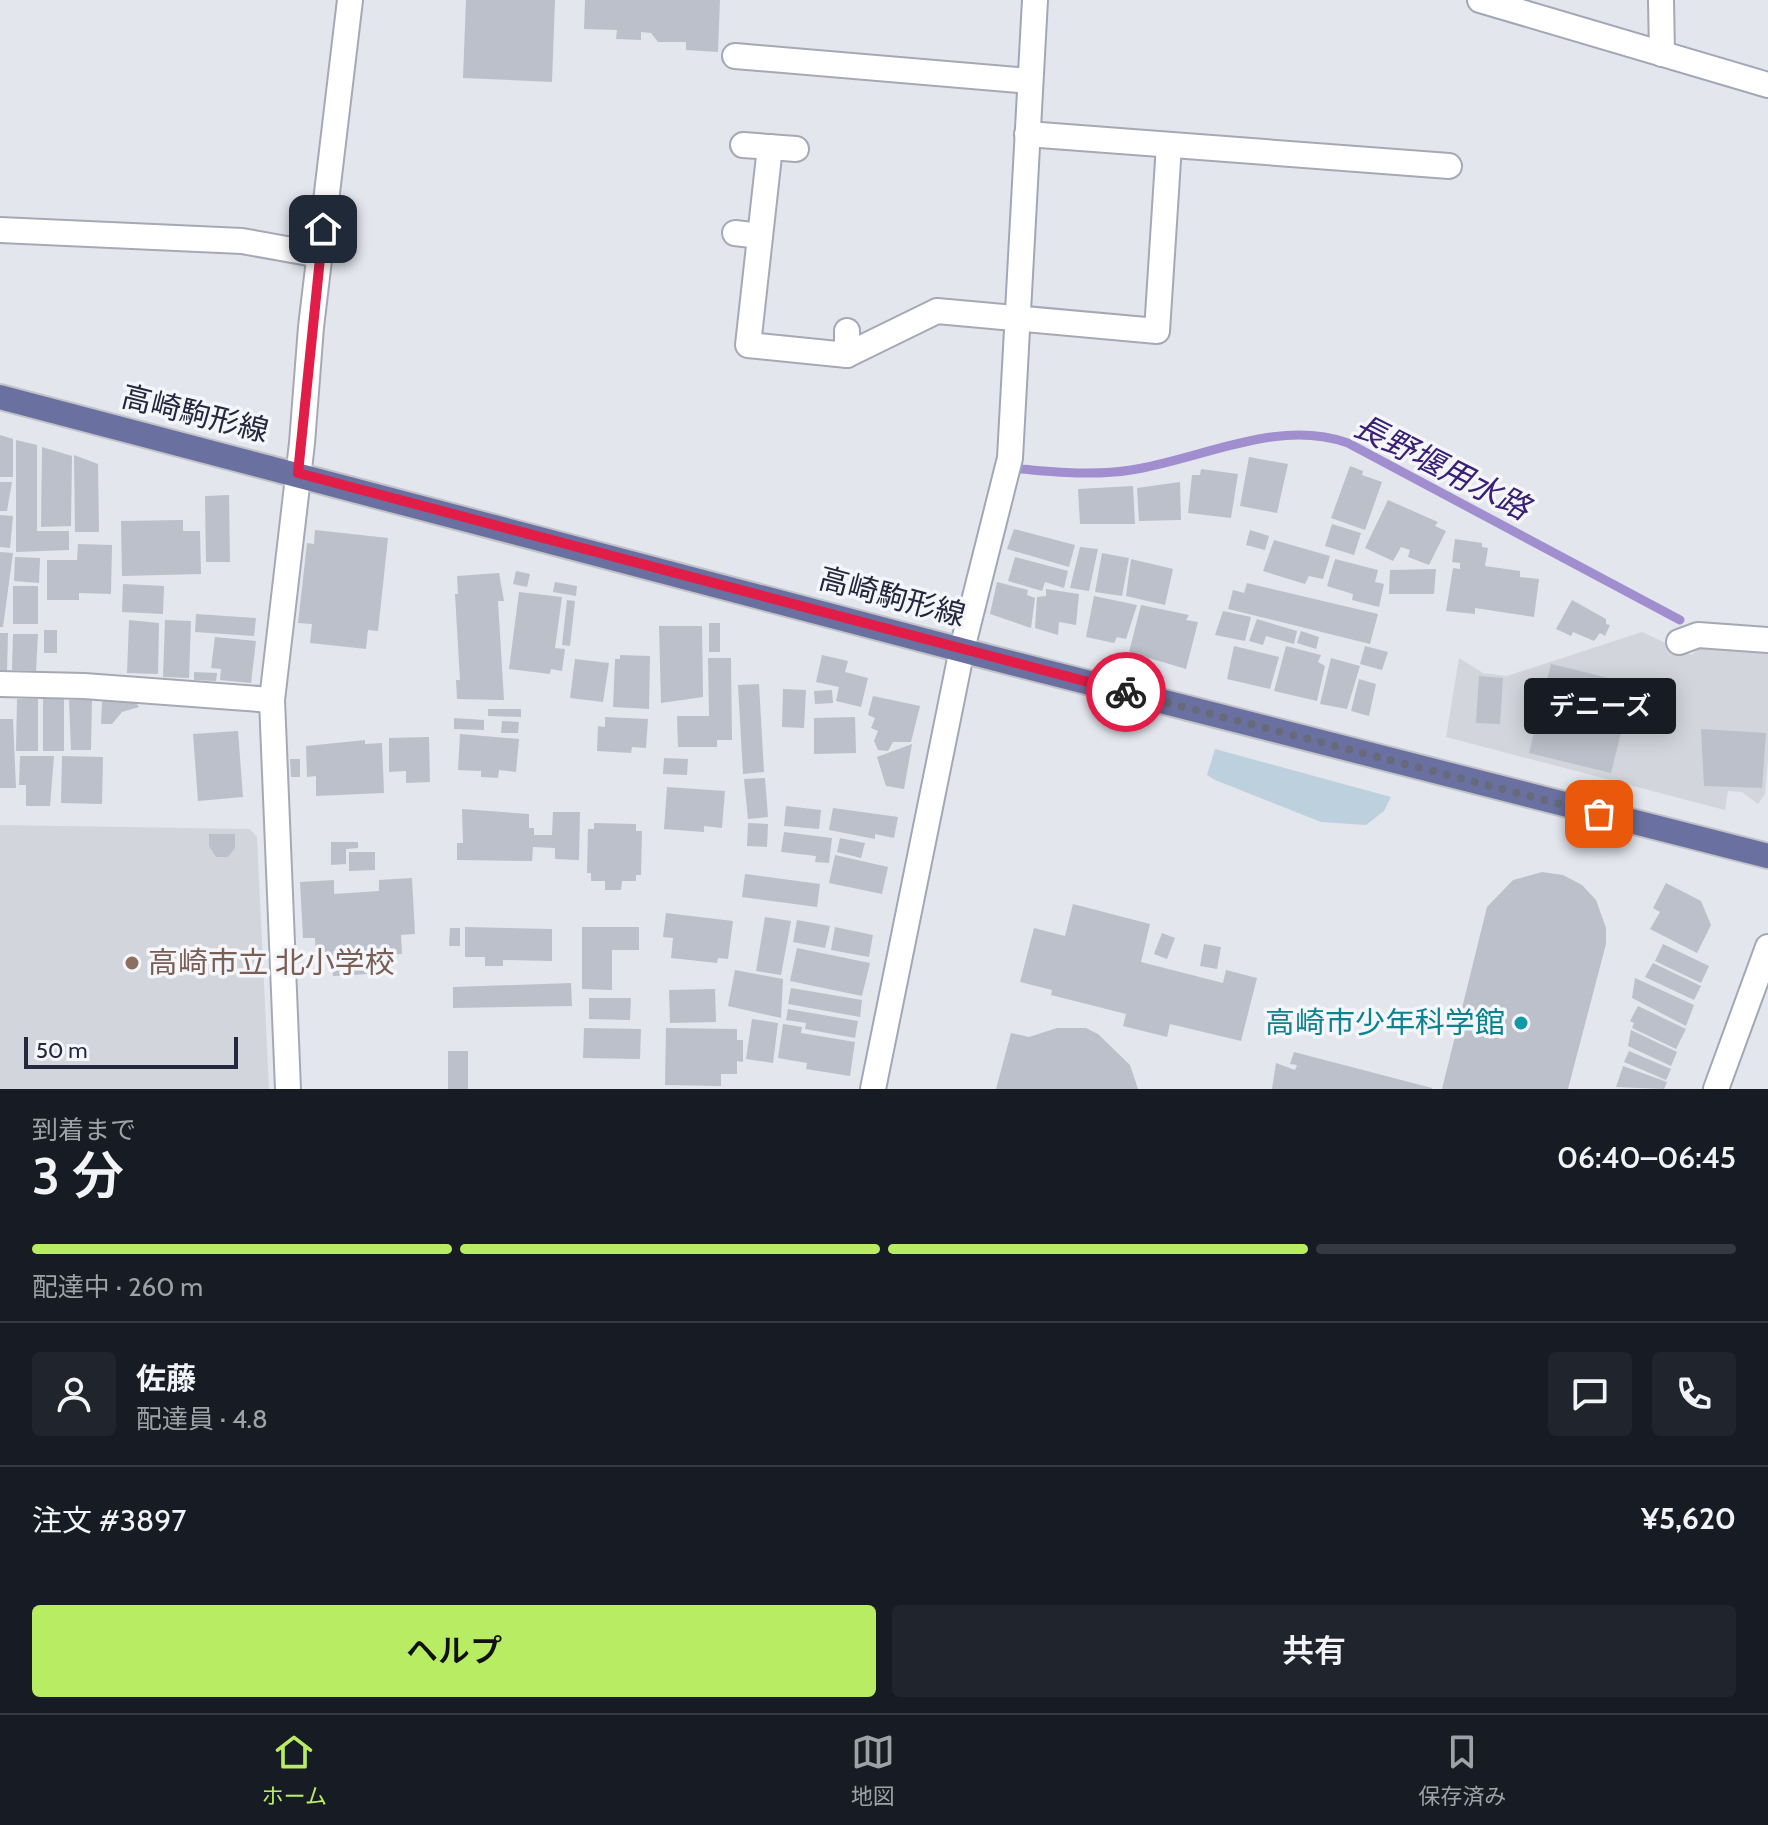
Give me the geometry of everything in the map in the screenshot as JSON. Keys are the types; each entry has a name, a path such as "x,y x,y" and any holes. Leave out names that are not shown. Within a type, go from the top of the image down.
{"main road":[{"name":"高崎駒形線","path":"0,397 1768,856"}],"street":[{"path":"288,1089 272,700 350,0"},
{"path":"873,1089 962,649 1010,458 1035,0"},
{"path":"1480,0 1768,85"},
{"path":"1661,0 1662,54"},
{"path":"735,56 1030,81"},
{"path":"1027,134 1449,166"},
{"path":"743,145 796,149"},
{"path":"770,147 748,345 847,343 937,311 1157,331 1169,145"},
{"path":"0,230 242,241 320,255"},
{"path":"735,233 760,236"},
{"path":"1679,642 1698,635 1768,640"},
{"path":"0,684 84,686 272,700"},
{"path":"1716,1089 1768,947"}],"shaded area":[{"path":"1642,632 1691,655 1700,648 1768,652 1768,758 1765,794 1758,804 1742,792 1728,791 1725,810 1446,737 1459,658 1483,673 1507,676"},
{"path":"1215,749 1391,797 1384,811 1366,825 1321,822 1207,775"},
{"name":"高崎市立 北小学校","path":"0,825 250,829 257,837 269,1089 0,1089"}],"building":[{"path":"466,0 555,0 552,82 463,78"},
{"path":"585,0 720,0 718,52 686,50 686,42 658,42 651,33 641,32 641,40 616,39 617,30 584,29"},
{"path":"0,435 13,439 13,477 0,477"},
{"path":"16,440 37,445 37,531 69,531 69,550 16,552"},
{"path":"42,447 72,456 71,526 41,527"},
{"path":"74,455 98,464 99,532 75,532"},
{"path":"1249,457 1288,464 1277,513 1240,506"},
{"path":"1350,466 1363,471 1362,475 1382,482 1365,530 1331,518"},
{"path":"1201,469 1238,474 1231,518 1188,513 1192,475 1200,475"},
{"path":"0,482 12,482 7,511 0,511"},
{"path":"1180,482 1181,520 1139,521 1137,488"},
{"path":"1133,486 1135,524 1080,524 1078,489"},
{"path":"229,495 230,562 206,562 205,496"},
{"path":"1388,500 1438,522 1435,526 1446,531 1429,565 1408,557 1410,550 1401,547 1393,561 1365,548"},
{"path":"0,515 13,516 10,548 0,547"},
{"path":"183,520 183,531 200,531 201,574 122,576 121,521"},
{"path":"1332,524 1361,533 1354,555 1325,546"},
{"path":"1014,529 1075,545 1069,567 1007,549"},
{"path":"315,530 388,538 378,631 368,630 366,649 310,643 312,624 298,623 307,543 314,544"},
{"path":"1250,530 1269,536 1265,550 1246,545"},
{"path":"1455,539 1482,543 1482,547 1488,548 1485,566 1520,571 1520,577 1539,579 1534,617 1475,608 1475,614 1446,611 1453,568 1460,569 1460,563 1452,562"},
{"path":"1274,540 1330,556 1323,579 1309,576 1305,584 1263,571"},
{"path":"78,544 112,545 111,594 79,593 79,600 47,600 47,560 77,560"},
{"path":"1080,547 1098,549 1089,591 1070,588"},
{"path":"0,552 13,553 3,627 0,627"},
{"path":"1102,553 1129,558 1122,596 1095,592"},
{"path":"15,557 40,558 39,583 14,581"},
{"path":"1015,557 1068,571 1064,588 1045,582 1042,591 1008,581"},
{"path":"1131,559 1173,569 1165,605 1126,596"},
{"path":"1335,559 1378,570 1375,582 1384,584 1379,607 1352,600 1353,594 1327,586"},
{"path":"1436,569 1434,594 1389,594 1390,570"},
{"path":"516,571 530,574 527,587 513,584"},
{"path":"499,573 504,601 498,601 504,700 457,699 456,680 460,680 455,594 458,594 457,576"},
{"path":"555,582 577,586 576,596 553,592"},
{"path":"997,582 1028,590 1027,595 1035,598 1031,628 990,614"},
{"path":"1247,583 1378,614 1370,644 1228,609 1233,590 1244,593"},
{"path":"123,584 164,586 163,614 122,612"},
{"path":"13,586 38,586 38,624 13,624"},
{"path":"1046,589 1079,594 1076,625 1059,622 1058,635 1035,628 1037,597 1046,596"},
{"path":"519,592 562,597 555,648 565,649 562,671 551,669 550,674 509,669"},
{"path":"1094,596 1137,605 1126,639 1117,637 1114,643 1086,637"},
{"path":"567,600 575,601 570,646 562,645"},
{"path":"1572,600 1606,619 1606,624 1610,625 1605,636 1600,633 1594,641 1556,629"},
{"path":"1141,605 1189,615 1186,620 1198,622 1186,669 1129,652"},
{"path":"1223,611 1251,617 1245,641 1215,635"},
{"path":"196,614 256,618 254,636 195,632"},
{"path":"1257,619 1297,631 1294,644 1266,636 1263,645 1249,641"},
{"path":"129,620 159,623 158,674 127,673"},
{"path":"165,620 191,621 189,678 163,677"},
{"path":"709,623 720,623 720,652 709,652"},
{"path":"659,626 702,626 703,697 661,703"},
{"path":"44,630 57,630 57,653 44,653"},
{"path":"1301,631 1319,637 1316,649 1297,643"},
{"path":"0,633 8,633 7,671 0,671"},
{"path":"13,634 38,634 36,671 12,670"},
{"path":"215,637 256,641 251,683 220,680 221,669 211,668"},
{"path":"1234,646 1279,657 1270,689 1227,679"},
{"path":"1286,646 1321,655 1318,662 1325,666 1317,701 1274,691"},
{"path":"1365,646 1388,652 1382,670 1360,664"},
{"path":"620,655 650,656 649,709 613,707 615,659 620,659"},
{"path":"822,655 848,661 845,672 868,678 861,707 836,701 839,687 816,682"},
{"path":"708,658 731,658 732,740 717,740 717,747 678,747 677,716 709,716"},
{"path":"1331,658 1360,666 1347,709 1320,704"},
{"path":"575,659 609,663 603,702 570,698"},
{"path":"1551,664 1633,684 1611,773 1529,753"},
{"path":"194,672 217,673 216,681 194,680"},
{"path":"1479,676 1503,678 1500,724 1476,723"},
{"path":"1359,679 1376,684 1369,716 1351,711"},
{"path":"759,684 764,772 743,774 738,685"},
{"path":"783,689 806,690 804,728 782,727"},
{"path":"832,690 833,703 815,704 814,691"},
{"path":"873,696 920,706 911,742 893,742 888,751 878,750 874,741 878,731 871,728 875,718 868,715"},
{"path":"17,699 38,699 38,751 16,751"},
{"path":"43,699 64,699 64,751 43,751"},
{"path":"69,700 92,700 91,750 71,750"},
{"path":"134,700 139,707 122,712 112,724 101,724 102,701"},
{"path":"488,709 521,709 521,717 488,716"},
{"path":"605,717 648,719 646,748 632,747 631,753 597,751 598,726 605,727"},
{"path":"855,717 856,753 814,754 814,718"},
{"path":"454,718 484,720 484,730 454,729"},
{"path":"0,719 13,719 16,788 0,788"},
{"path":"502,721 519,722 518,733 501,733"},
{"path":"1701,729 1766,733 1762,788 1704,786"},
{"path":"238,731 243,797 198,801 193,734"},
{"path":"460,734 519,739 516,772 499,770 498,778 481,777 481,771 458,770"},
{"path":"429,737 430,782 406,783 406,771 389,772 389,738"},
{"path":"365,740 365,744 382,743 384,793 316,796 316,776 307,777 306,746"},
{"path":"912,744 904,789 886,786 877,757"},
{"path":"20,756 54,756 50,806 26,806 26,785 19,785"},
{"path":"62,756 103,757 102,804 61,803"},
{"path":"664,758 688,759 687,775 663,774"},
{"path":"290,759 300,759 300,777 291,777"},
{"path":"765,778 768,817 748,819 744,779"},
{"path":"667,787 725,791 722,828 704,826 704,832 664,829"},
{"path":"786,806 821,810 819,829 784,826"},
{"path":"833,808 898,817 894,838 875,834 875,839 829,830"},
{"path":"462,809 529,814 529,828 534,828 534,835 552,835 553,812 580,812 579,860 555,859 555,848 533,847 532,861 457,860 457,843 463,843"},
{"path":"594,823 636,824 636,831 642,831 641,875 636,875 636,881 622,881 621,890 605,890 605,881 591,881 591,873 587,873 588,829 594,829"},
{"path":"748,823 768,824 767,847 747,846"},
{"path":"784,832 832,838 829,863 815,862 816,856 781,852"},
{"path":"209,834 235,834 235,848 228,857 216,857 209,846"},
{"path":"840,838 865,843 861,858 837,852"},
{"path":"331,842 358,842 358,848 346,849 346,864 331,865"},
{"path":"349,852 375,852 375,870 349,871"},
{"path":"835,855 888,867 882,894 829,883"},
{"name":"高崎市少年科学館","path":"1542,872 1563,875 1582,885 1596,900 1606,928 1606,944 1568,1089 1442,1089 1487,907 1513,880"},
{"path":"745,874 820,884 817,907 742,897"},
{"path":"412,878 415,934 401,935 402,954 385,955 386,973 333,976 332,959 316,960 315,938 303,938 300,882 334,880 334,894 379,891 379,880"},
{"path":"1666,883 1701,901 1711,925 1697,953 1650,929 1660,912 1653,908"},
{"path":"1073,904 1150,924 1141,962 1223,983 1226,970 1257,978 1241,1041 1170,1024 1167,1037 1123,1026 1126,1014 1051,995 1052,990 1020,982 1034,928 1065,936"},
{"path":"666,913 733,921 728,959 718,958 717,963 671,958 673,938 663,937"},
{"path":"765,917 791,921 781,975 756,971"},
{"path":"797,920 830,926 825,948 793,942"},
{"path":"465,927 552,929 552,961 503,960 503,966 485,966 485,957 465,957"},
{"path":"582,927 639,927 639,950 612,950 612,990 582,989"},
{"path":"835,927 873,935 869,957 831,950"},
{"path":"450,928 460,928 460,946 449,946"},
{"path":"1162,933 1175,938 1167,959 1154,954"},
{"path":"1204,944 1221,947 1217,969 1200,966"},
{"path":"1663,944 1709,966 1701,983 1655,961"},
{"path":"797,948 870,963 862,996 790,981"},
{"path":"1653,963 1701,986 1694,1000 1645,977"},
{"path":"735,970 783,979 781,1018 728,1006"},
{"path":"1635,978 1694,1005 1686,1026 1632,998"},
{"path":"571,983 572,1006 453,1008 453,987"},
{"path":"791,988 862,1000 860,1017 788,1004"},
{"path":"715,989 716,1022 670,1023 669,990"},
{"path":"589,998 631,998 630,1020 589,1019"},
{"path":"1638,1006 1686,1029 1676,1049 1632,1028 1634,1023 1630,1021"},
{"path":"788,1009 858,1021 855,1038 805,1029 806,1023 786,1020"},
{"path":"752,1019 778,1023 773,1063 746,1059"},
{"path":"783,1024 802,1027 801,1033 855,1042 850,1076 806,1069 807,1063 778,1058"},
{"path":"584,1028 641,1029 640,1059 583,1058"},
{"path":"666,1028 737,1029 737,1040 743,1040 743,1062 737,1061 737,1074 721,1074 721,1086 665,1085"},
{"path":"1057,1028 1086,1028 1098,1034 1130,1065 1138,1089 996,1089 1011,1033 1029,1037"},
{"path":"1631,1030 1677,1052 1671,1066 1628,1046"},
{"path":"448,1051 468,1051 468,1089 448,1089"},
{"path":"1629,1051 1671,1069 1666,1080 1624,1062"},
{"name":"高崎市少年科学館","path":"1294,1052 1432,1089 1272,1089 1276,1063 1295,1070 1297,1065 1290,1064"},
{"path":"1623,1066 1667,1082 1664,1089 1616,1087"}],"waterway":[{"name":"長野堰用水路","path":"1021,469 1117,472 1158,465 1240,443 1294,435 1348,443 1680,620"}],"way so far":[{"path":"1126,692 1599,814"}],"place":[{"name":"デニーズ","path":"1599,814"},
{"name":"高崎市立 北小学校","path":"132,963"},
{"name":"高崎市少年科学館","path":"1521,1023"}],"route":[{"path":"323,229 298,473 1126,692"}]}
